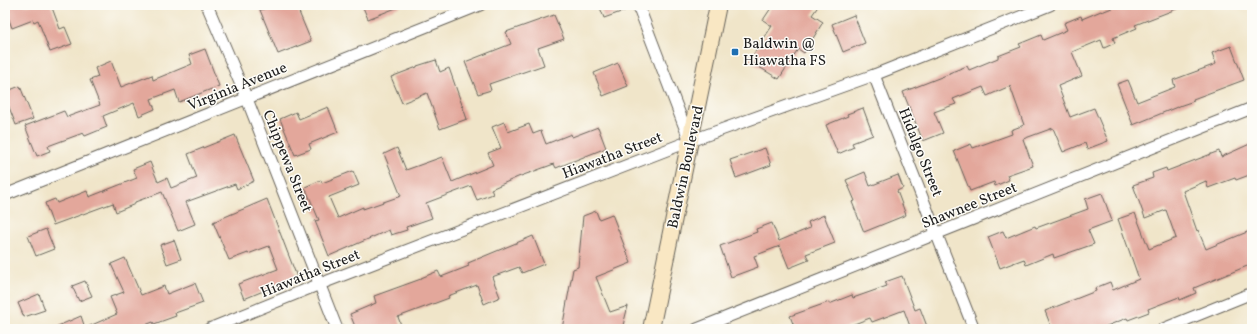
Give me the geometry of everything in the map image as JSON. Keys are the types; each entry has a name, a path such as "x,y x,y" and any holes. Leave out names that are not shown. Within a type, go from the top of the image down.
{"main road":[{"name":"Baldwin Boulevard","path":"651,329 718,5"}],"street":[{"name":"Chippewa Street","path":"207,5 247,99 337,329"},
{"name":"Virginia Avenue","path":"5,195 480,5"},
{"path":"638,5 690,141"},
{"name":"Hiawatha Street","path":"209,329 320,284 690,141 874,75 1050,5"},
{"name":"Hidalgo Street","path":"874,75 974,329"},
{"name":"Shawnee Street","path":"697,329 1252,108"},
{"path":"1163,329 1252,292"}],"building":[{"path":"5,5 51,5 60,29 65,27 72,44 50,52 38,20 34,22 33,20 12,28"},
{"path":"266,5 296,5 311,41 278,54 260,10 267,8"},
{"path":"362,5 401,5 401,6 368,19"},
{"path":"599,5 631,5 632,8 604,18"},
{"path":"773,5 819,5 812,15 823,22 804,53 798,49 779,79 749,61 772,26 763,20"},
{"path":"1119,5 1184,6 1135,25 1137,28 1113,38 1115,43 1104,48 1101,40 1072,52 1082,76 1058,86 1070,117 1094,108 1108,141 1087,149 1085,143 1063,152 1053,128 1023,139 1033,166 1007,175 1009,180 995,186 994,182 970,191 954,151 971,144 973,148 1012,134 1011,130 1024,125 1010,86 987,96 983,87 953,99 956,104 934,112 943,133 923,141 903,92 967,66 969,70 1021,47 1019,44 1041,35 1043,40 1067,30 1064,23 1081,16 1082,19"},
{"path":"554,15 564,39 538,48 544,65 489,84 491,90 478,94 465,62 511,44 506,32"},
{"path":"854,15 865,43 843,52 832,24"},
{"path":"1231,46 1244,80 1193,99 1194,101 1133,125 1117,84 1128,80 1137,102 1175,87 1173,80 1216,64 1212,53"},
{"path":"205,49 219,86 179,102 175,90 151,99 155,109 139,116 134,103 103,116 107,127 85,136 83,133 48,146 50,151 37,156 25,126 64,111 67,117 100,105 90,80 98,77 95,68 111,61 121,87 152,75 153,80 192,64 189,55"},
{"path":"436,60 440,72 449,68 467,119 440,129 427,93 402,103 391,77"},
{"path":"618,63 628,86 603,96 594,73"},
{"path":"20,86 33,119 16,125 5,97 5,92"},
{"path":"328,107 338,132 309,144 311,149 295,155 280,119 296,112 299,119"},
{"path":"863,108 873,135 852,143 854,147 838,154 826,125 848,116 847,114"},
{"path":"504,122 508,132 529,124 533,134 541,131 546,144 571,134 572,137 598,127 606,148 556,168 554,164 518,177 491,189 493,194 477,200 471,186 426,203 432,218 406,227 407,230 391,235 389,230 329,256 315,221 319,220 305,187 321,180 322,183 353,171 359,185 329,197 338,218 363,207 363,209 401,196 384,154 397,148 406,170 442,157 452,182 493,165 488,153 501,148 492,127"},
{"path":"235,135 254,181 237,189 235,184 186,202 195,224 178,231 162,192 135,202 135,204 116,212 113,203 53,225 45,203 55,199 57,203 87,191 89,197 137,178 133,169 150,162 158,182 167,178 171,188 197,178 188,154"},
{"path":"1252,143 1252,174 1236,180 1235,178 1208,188 1206,181 1183,191 1197,231 1198,230 1206,249 1252,230 1252,264 1194,288 1196,293 1180,300 1179,297 1148,309 1149,312 1128,320 1127,318 1099,329 1052,329 1045,311 1096,291 1095,288 1110,282 1113,290 1139,279 1118,219 1135,213 1149,249 1176,238 1166,210 1145,218 1133,185 1153,178 1152,173 1166,168 1167,171 1219,151 1221,157"},
{"path":"765,148 771,165 736,178 730,160"},
{"path":"865,172 870,186 898,175 903,188 897,191 906,215 864,232 852,202 855,201 846,180"},
{"path":"1102,193 1112,221 1088,230 1094,244 1054,258 1053,254 1026,265 1024,259 1000,268 988,237 1003,231 1006,238 1035,226 1036,228 1088,209 1085,199"},
{"path":"267,199 297,277 244,299 238,284 278,269 269,246 229,260 213,222"},
{"path":"596,211 599,219 612,214 631,263 596,277 610,312 628,306 622,329 562,329 573,269 578,267 583,216"},
{"path":"824,215 835,243 806,254 809,260 789,268 780,246 754,256 758,267 731,277 720,246 757,232 756,229 772,223 779,241 810,228 808,222"},
{"path":"46,229 54,249 36,256 28,236"},
{"path":"533,236 544,264 522,273 519,267 492,277 500,297 484,304 477,285 448,296 449,298 398,317 401,325 390,329 356,329 350,314 376,303 374,296 421,279 438,271 441,277 469,266 468,263"},
{"path":"174,240 181,259 167,264 160,245"},
{"path":"125,258 141,295 164,286 167,294 195,283 203,303 175,313 176,316 154,324 153,322 135,329 51,329 81,316 85,328 117,314 110,297 124,292 111,264"},
{"path":"902,276 915,310 920,308 928,329 911,329 904,310 872,322 870,318 841,329 795,329 790,316 829,302 829,304 852,295 853,298 887,286 885,282"},
{"path":"85,281 92,296 79,301 72,286"},
{"path":"39,294 45,310 24,317 18,303"}],"place":[{"name":"Baldwin @ Hiawatha FS","path":"735,52"}]}
